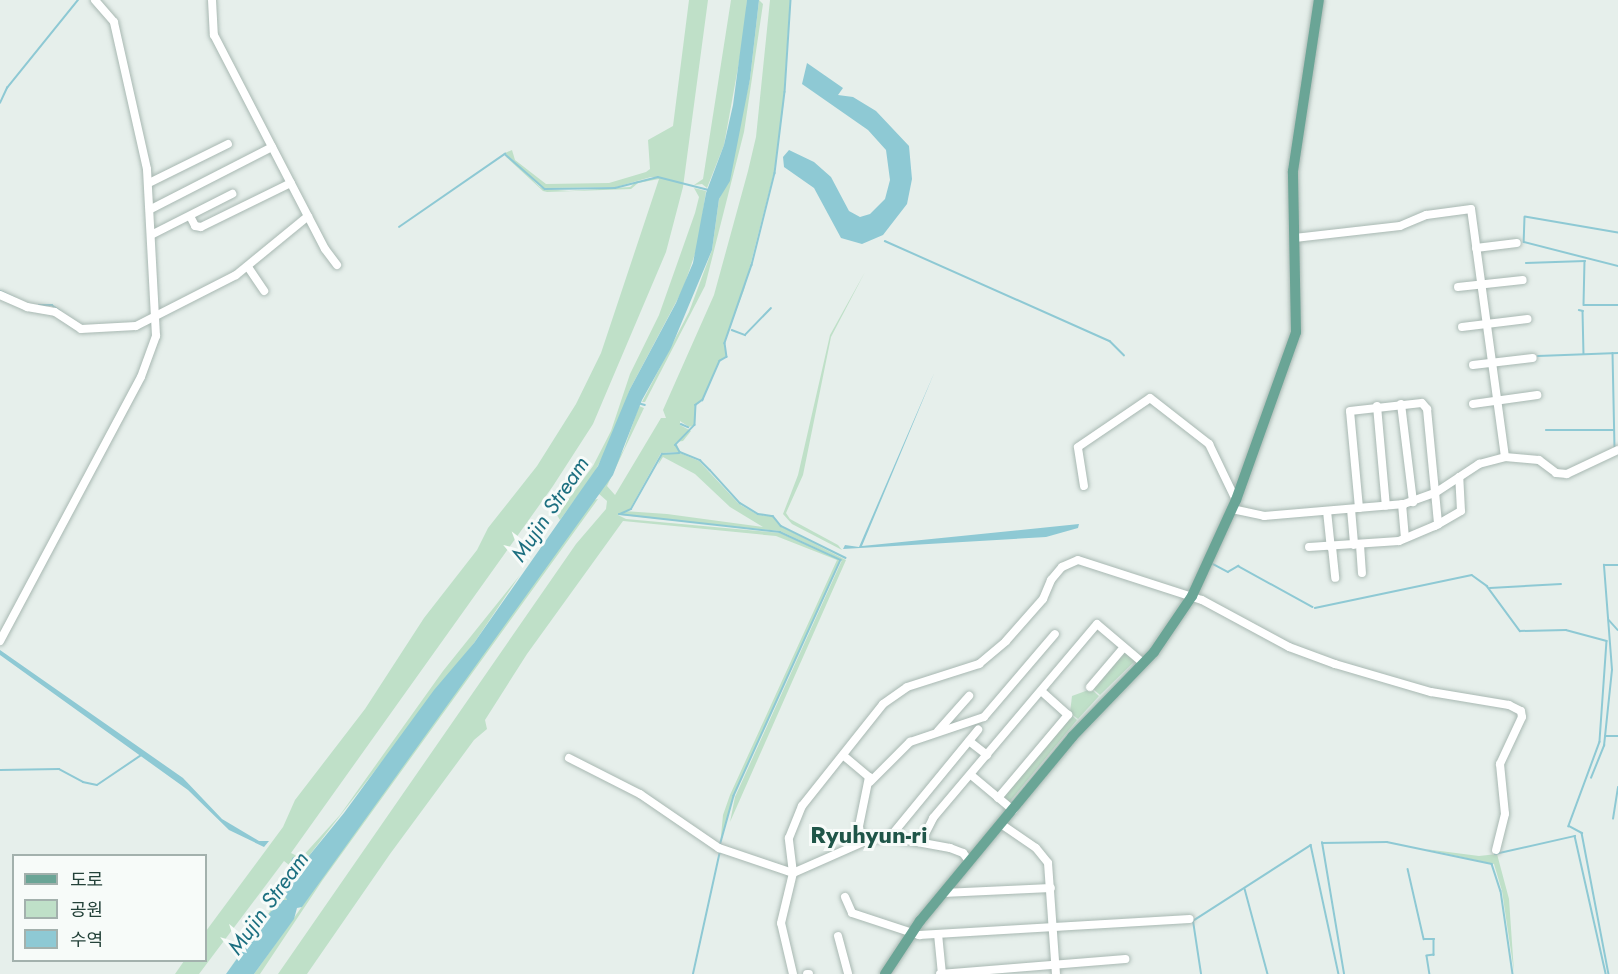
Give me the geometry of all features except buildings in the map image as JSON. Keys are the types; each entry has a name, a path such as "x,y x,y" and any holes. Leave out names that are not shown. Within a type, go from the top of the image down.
{"main road":[{"path":"885,974 912,932 943,893 1093,713 1143,663 1192,596 1234,505 1296,332 1293,171 1319,0"}],"street":[{"path":"0,641 141,377 151,355 157,317 149,183 114,22 95,0"},
{"path":"212,0 214,35 308,216 337,264"},
{"path":"149,183 228,144"},
{"path":"151,209 272,147"},
{"path":"190,216 195,226 201,227 291,183"},
{"path":"153,234 232,194"},
{"path":"1295,238 1400,226 1426,215 1471,209 1505,457"},
{"path":"0,295 27,307 55,312 88,330 126,328 157,317 248,267 308,216"},
{"path":"1476,248 1517,243"},
{"path":"248,267 264,291"},
{"path":"1458,287 1523,280"},
{"path":"1462,327 1528,319"},
{"path":"1473,365 1533,358"},
{"path":"1473,404 1537,396"},
{"path":"1084,486 1078,447 1150,398 1209,444 1234,505 1264,516 1413,502 1435,493 1479,464 1505,457 1539,460 1556,473 1568,474 1618,450"},
{"path":"1362,573 1357,545 1350,412 1377,406 1422,403 1427,409 1438,524"},
{"path":"1401,404 1413,502"},
{"path":"1377,406 1386,506"},
{"path":"1309,547 1357,545 1405,538 1438,524 1461,511 1459,477"},
{"path":"1402,504 1405,538"},
{"path":"1327,511 1335,578"},
{"path":"793,974 781,923 793,873 789,850 795,821 802,806 893,694 970,670 996,651 1043,599 1051,580 1071,561 1095,563 1192,596 1299,652 1423,690 1509,705 1521,711 1522,717 1500,764 1505,814 1496,850"},
{"path":"922,840 933,818 1097,624 1143,663"},
{"path":"870,839 860,833 859,826 870,782 910,742 984,717 1055,634"},
{"path":"1090,687 1124,647"},
{"path":"998,798 1068,715 1041,691"},
{"path":"937,733 969,696"},
{"path":"890,837 978,730"},
{"path":"969,741 987,756"},
{"path":"844,756 870,782"},
{"path":"569,758 640,794 721,849 793,873 870,839 890,837 922,840 963,853 970,862"},
{"path":"971,775 1012,810"},
{"path":"1001,824 1046,857 1056,974"},
{"path":"943,893 1050,888"},
{"path":"845,897 852,914 912,932 938,934 1190,919"},
{"path":"938,934 941,974 1125,959"},
{"path":"838,936 848,974"}],"green space":[{"path":"689,0 708,0 683,187 666,252 593,424 553,486 291,853 301,858 340,815 443,671 520,575 474,643 304,862 293,857 298,870 285,894 287,900 269,914 226,974 291,881 293,868 284,861 199,974 175,974 183,962 207,962 207,930 283,827 295,800 365,709 424,618 477,550 488,528 537,466 576,404 601,353 659,179 638,183 631,189 547,192 543,191 505,156 510,158 540,187 545,189 569,191 630,187 637,181 616,187 543,188 505,153 512,150 515,160 546,184 609,183 650,169 648,140 673,126","holes":["651,177 657,177 637,181"]},
{"path":"731,0 747,0 745,29 724,145 707,188 702,184 694,185 703,179"},
{"path":"759,0 763,4 744,132 705,286 645,402 642,402 689,312 712,250 719,199 725,187 750,79"},
{"path":"770,0 790,0 783,109 774,172 744,290 724,343 726,356 719,361 703,398 696,405 695,425 689,427 680,421 680,425 691,431 683,441 676,442 680,452 661,453 630,509 618,515 626,519 780,533 840,560 733,796 720,846 723,815 730,795 837,560 776,536 623,521 527,654 485,720 487,729 474,740 390,854 307,974 278,974 576,544 606,509 607,501 598,493 624,449 639,406 644,408 607,486 615,495 661,418 666,418 663,410 714,295 748,171 756,137"},
{"path":"694,188 706,191 698,245 683,289 630,389 615,433 593,475 560,520 557,515 593,466 611,431 630,374 659,315 695,213 699,197"},
{"path":"865,272 831,337 803,475 786,513 790,519 838,545 842,550 792,524 783,514 798,475 830,335"},
{"path":"680,453 699,461 739,504 758,515 772,516 780,526 846,560 730,822 735,797 842,560 780,531 621,515 624,511 667,514 763,527 730,507 695,474 663,457 658,465 662,454"},
{"path":"598,499 322,881 260,974 254,974 576,521 593,500"},
{"path":"1124,650 1136,660 1100,695 1092,688"},
{"path":"1091,689 1099,696 1078,719 1070,713 1072,696"},
{"path":"1070,714 1077,720 1007,805 1000,799"},
{"path":"1425,849 1479,856 1497,854 1509,899 1514,972 1502,891 1494,864"}],"water":[{"path":"747,0 759,0 750,79 730,181 719,199 712,250 671,348 642,400 613,475 302,907 297,908 294,919 254,974 226,974 269,914 281,900 287,900 284,894 298,870 291,861 293,857 304,862 344,813 434,690 474,643 598,466 630,389 676,303 693,263 706,193 724,145 733,105"},
{"path":"807,63 843,88 838,95 853,97 876,111 909,146 912,179 907,204 883,235 862,244 841,238 814,188 784,167 783,157 789,150 814,162 831,177 849,211 860,217 870,214 885,199 890,180 886,150 868,130 802,84"},
{"path":"935,371 862,546 1079,524 1078,528 1046,537 843,549 845,545 859,547"},
{"path":"0,650 183,778 222,819 259,841 269,841 264,847 229,830 188,790 0,655"}],"waterway":[{"path":"0,103 7,88 78,0"},
{"path":"791,0 785,92 775,173 752,265 725,343 727,357 720,361 703,400 696,405 695,425 676,445 680,452 700,460 740,503 758,514 773,516 781,526 846,558"},
{"path":"399,227 505,154 545,189 615,188 658,177 709,190"},
{"path":"1618,233 1525,217 1524,242 1618,266"},
{"path":"885,241 1110,341 1124,355"},
{"path":"1526,263 1585,261 1584,305 1618,305"},
{"path":"0,291 15,298"},
{"path":"39,305 52,305 59,310"},
{"path":"732,330 745,335 771,308"},
{"path":"1579,310 1583,311 1584,354"},
{"path":"1613,353 1615,448"},
{"path":"1538,356 1618,353"},
{"path":"638,403 645,405"},
{"path":"681,424 688,427"},
{"path":"1546,430 1614,430"},
{"path":"620,514 631,509 662,454 679,453"},
{"path":"619,514 780,532 841,560 734,796 720,846"},
{"path":"1213,564 1228,572 1238,566 1313,607"},
{"path":"1591,778 1604,746 1612,670 1604,565 1618,565"},
{"path":"1315,608 1472,575 1487,586 1520,631 1566,630 1607,641 1600,742 1569,826 1582,833 1609,974"},
{"path":"1490,588 1561,584"},
{"path":"1609,620 1618,630"},
{"path":"1605,736 1618,736"},
{"path":"0,770 59,769 83,782 97,785 143,754"},
{"path":"1613,819 1618,787"},
{"path":"1495,854 1575,836 1606,974"},
{"path":"1344,974 1322,843 1387,842 1492,864 1501,891 1513,974"},
{"path":"1201,974 1193,921 1311,845 1339,974"},
{"path":"693,974 720,851"},
{"path":"1408,869 1424,939 1434,939 1434,955 1427,956 1430,974"},
{"path":"1245,889 1268,974"}],"district":[{"name":"Ryuhyun-ri","path":"869,835"}],"water label":[{"name":"Mujin Stream","path":"550,509"},
{"name":"Mujin Stream","path":"268,903"}]}
